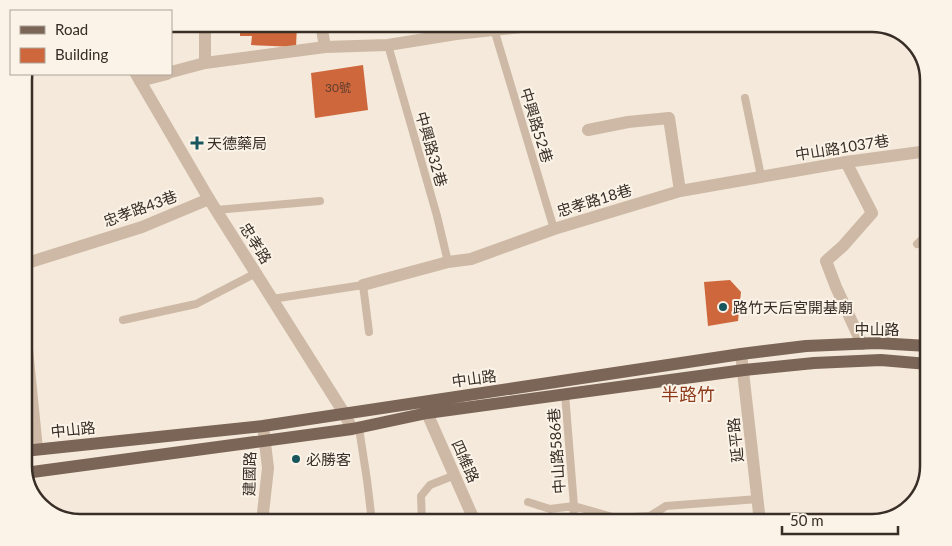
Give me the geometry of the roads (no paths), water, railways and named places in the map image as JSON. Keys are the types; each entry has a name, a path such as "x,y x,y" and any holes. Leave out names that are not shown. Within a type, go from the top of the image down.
{"main road":[{"name":"中山路","path":"33,450 263,426 741,354 806,346 862,344 920,346"},
{"name":"中山路","path":"33,472 355,428 428,412 744,370 814,363 872,361 920,364"}],"street":[{"path":"205,32 205,63"},
{"path":"322,32 325,47"},
{"path":"172,72 205,63 325,47 388,45 443,32"},
{"path":"138,77 157,75"},
{"name":"忠孝路","path":"138,77 213,205 355,428"},
{"path":"588,130 628,122 669,118 680,192"},
{"name":"中山路1037巷","path":"761,176 919,152"},
{"path":"846,162 872,213 843,246 826,261 862,344"},
{"name":"忠孝路18巷","path":"363,285 448,262 471,259 554,229 680,192 761,176"},
{"name":"忠孝路43巷","path":"33,261 213,205"},
{"name":"延平路","path":"741,354 759,514"},
{"path":"33,409 37,449"},
{"name":"四維路","path":"428,412 472,514"},
{"name":"建國路","path":"263,426 268,468 263,514"}],"lane":[{"name":"中興路52巷","path":"495,32 554,229"},
{"name":"中興路32巷","path":"388,45 437,216 448,262"},
{"path":"745,98 761,176"},
{"path":"213,205 320,201"},
{"path":"916,244 919,241"},
{"path":"123,320 196,304 256,273"},
{"path":"363,285 368,332"},
{"name":"忠孝路18巷","path":"272,299 363,285"},
{"name":"中山路586巷","path":"565,394 574,506 573,514"},
{"path":"355,428 367,480 371,514"},
{"path":"422,514 421,496 430,485 455,475"},
{"path":"653,514 666,506 758,499"},
{"name":"中山路586巷","path":"528,502 550,509 574,506"},
{"path":"574,506 602,514"}],"place":[{"name":"天德藥局","path":"197,143"},
{"name":"路竹天后宮開基廟","path":"723,307"},
{"name":"必勝客","path":"296,459"}],"district":[{"name":"半路竹","path":"688,394"}]}
